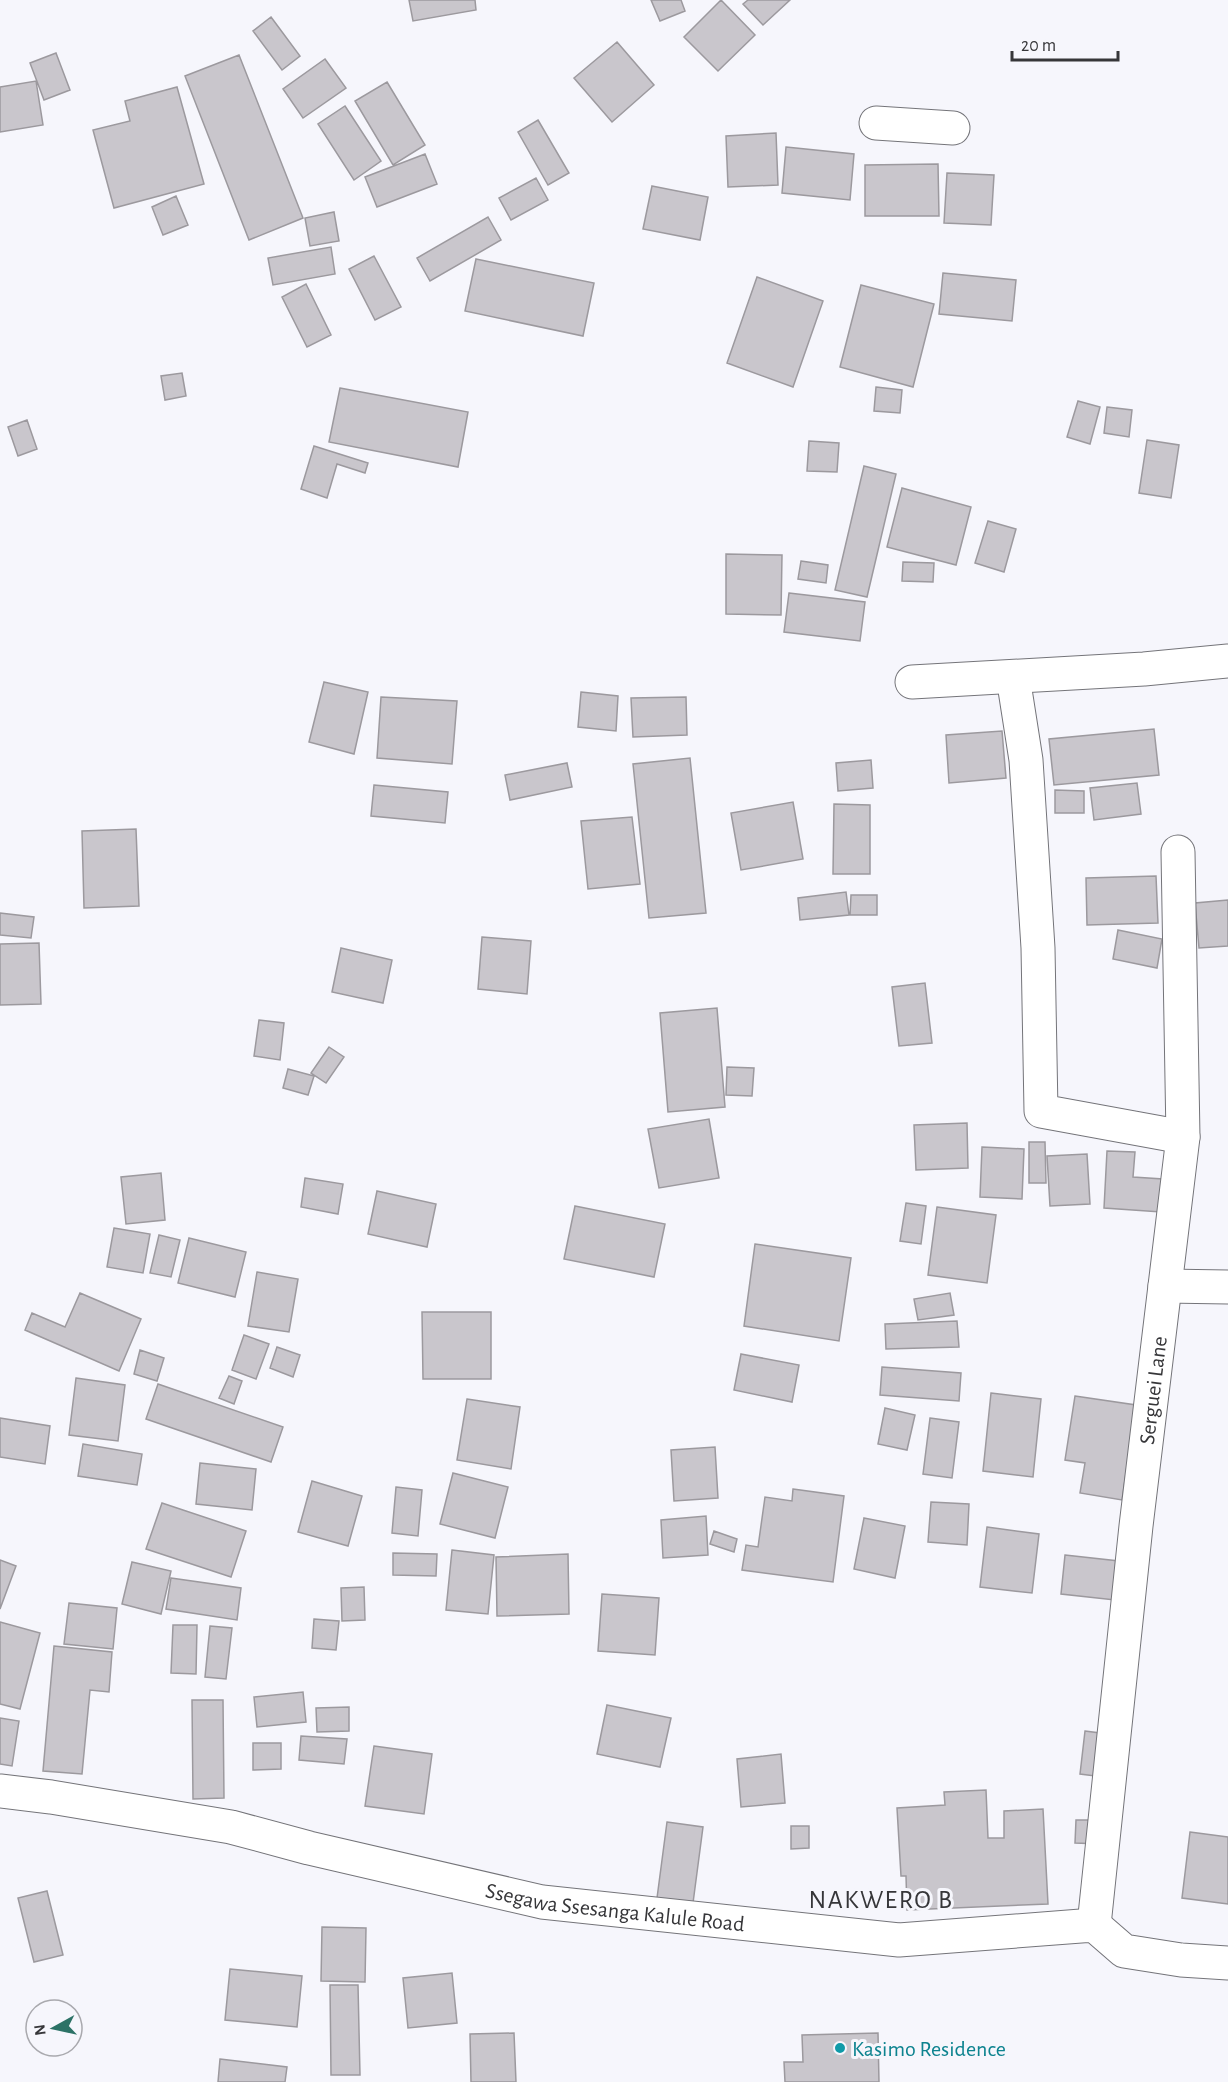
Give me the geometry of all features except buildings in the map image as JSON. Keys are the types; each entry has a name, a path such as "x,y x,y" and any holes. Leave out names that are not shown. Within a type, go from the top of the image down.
{"street":[{"path":"876,123 953,128"},
{"path":"912,682 1144,669 1227,660"},
{"path":"1013,676 1026,760 1038,948 1041,1112 1183,1137"},
{"name":"Serguei Lane","path":"1094,1925 1136,1526 1183,1137 1178,852"},
{"path":"1165,1286 1228,1287"},
{"name":"Ssegawa Ssesanga Kalule Road","path":"0,1791 51,1797 231,1827 309,1848 542,1902 899,1940 1094,1925"},
{"path":"1094,1925 1124,1952 1181,1960 1228,1963"}],"place":[{"name":"Kasimo Residence","path":"840,2048"}],"district":[{"name":"NAKWERO B","path":"881,1899"}]}
